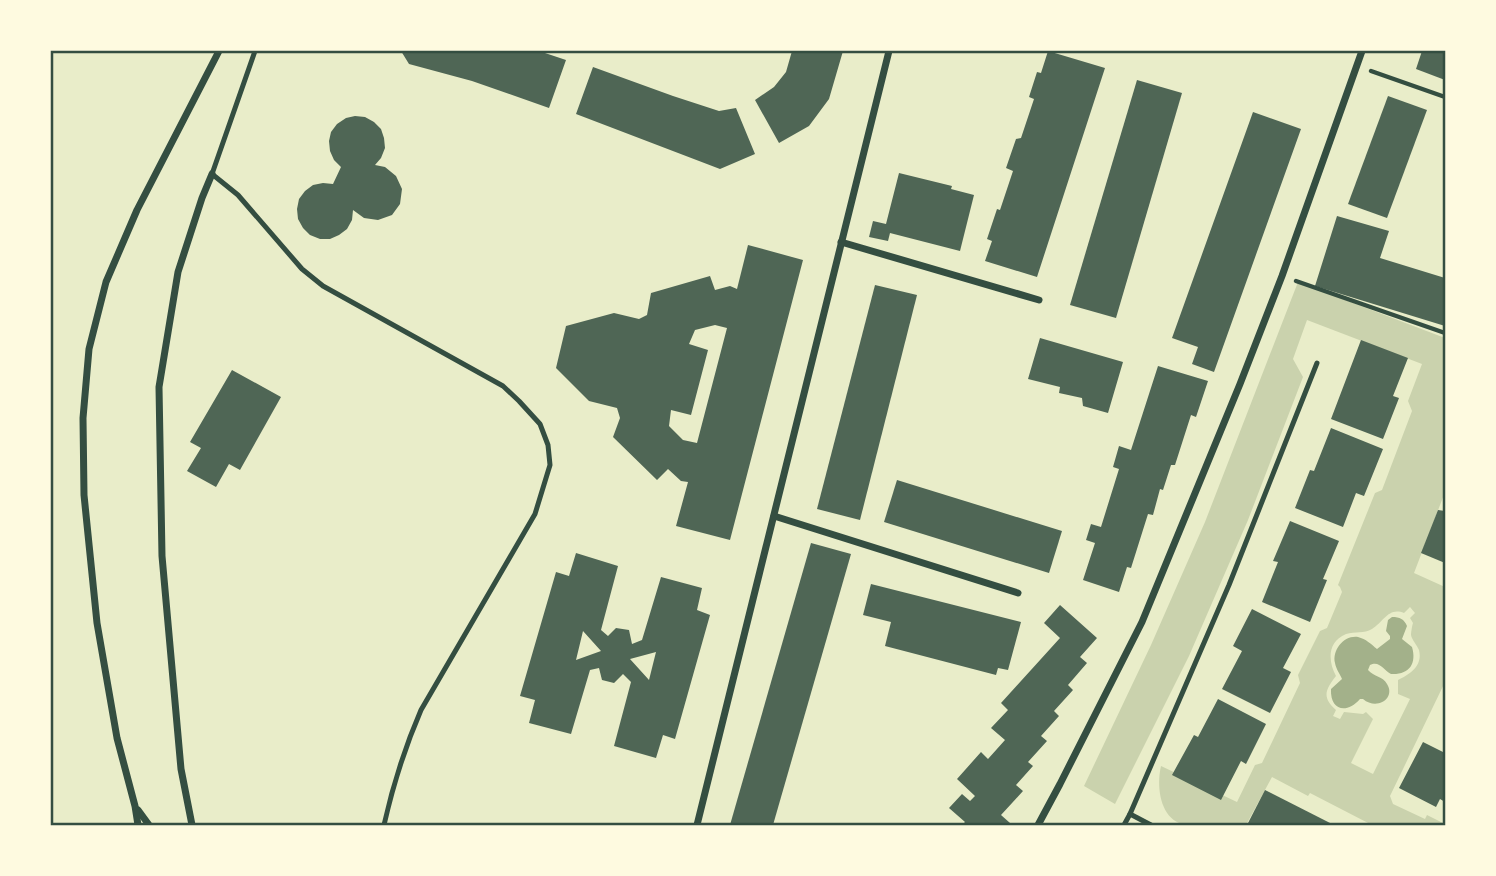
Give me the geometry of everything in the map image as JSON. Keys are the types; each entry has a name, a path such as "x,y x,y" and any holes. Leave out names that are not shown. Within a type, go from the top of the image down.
{"street":[{"path":"138,825 117,738 97,623 84,495 83,418 89,349 111,270 137,211 219,51"},
{"path":"697,825 889,51"},
{"path":"1038,825 1142,622 1282,276 1362,51"},
{"path":"192,825 181,769 162,556 159,387 178,272 212,174"},
{"path":"841,242 1039,300"},
{"path":"774,516 1018,593"},
{"path":"135,806 149,825"}],"lane":[{"path":"255,51 212,174 238,195 302,269 323,286 503,386 540,424 548,445 550,464 535,514 422,710 409,737 384,825"},
{"path":"1124,825 1229,585 1317,363"},
{"path":"1130,814 1151,825"}],"path":[{"path":"1357,66 1445,97"},
{"path":"1282,276 1445,333"}],"shaded area":[{"path":"1298,282 1445,338 1445,492 1414,573 1445,587 1445,682 1390,796 1393,804 1425,819 1427,815 1445,825 1372,825 1272,777 1246,825 1188,825 1177,822 1165,810 1159,784 1161,766 1237,802 1255,765 1262,763 1300,683 1298,675 1320,631 1327,628 1342,592 1338,585 1375,493 1382,490 1412,411 1408,401 1422,364 1307,320 1293,359 1303,377 1248,520 1189,656 1115,804 1084,786 1151,645 1205,522","holes":["1410,607 1415,613 1410,618 1413,623 1411,635 1419,650 1419,661 1411,672 1398,680 1398,694 1410,699 1373,774 1351,763 1373,719 1366,712 1344,712 1340,719 1333,716 1336,710 1328,701 1327,693 1336,676 1331,658 1332,647 1340,637 1369,631 1394,612 1404,613"]},
{"path":"1392,617 1401,619 1407,626 1402,639 1412,647 1413,659 1410,667 1403,673 1391,674 1379,665 1370,665 1368,670 1387,684 1387,698 1374,704 1360,699 1350,707 1336,706 1331,689 1342,679 1335,663 1335,653 1340,644 1348,638 1358,637 1377,649 1390,639 1386,631 1388,620"}],"building":[{"path":"401,51 539,51 566,60 549,108 472,81 409,64"},
{"path":"792,51 843,51 829,99 809,126 779,143 755,100 774,87 786,72"},
{"path":"1048,51 1105,68 1037,277 985,261 992,241 987,239 1013,171 1006,168 1016,139 1021,138 1034,99 1029,97 1037,72 1041,73"},
{"path":"1422,51 1445,51 1445,80 1416,69"},
{"path":"593,67 719,111 736,108 755,154 720,169 576,114"},
{"path":"1137,80 1182,93 1116,318 1070,305"},
{"path":"1388,96 1427,110 1387,218 1348,204"},
{"path":"1253,112 1301,129 1214,372 1192,364 1198,347 1172,338"},
{"path":"365,117 381,129 385,148 375,165 385,167 396,176 402,189 400,204 392,215 378,220 364,218 353,210 347,229 330,239 320,239 310,235 298,219 299,199 313,185 333,184 341,167 330,151 331,132 346,118"},
{"path":"899,173 952,186 951,189 974,195 960,251 890,233 888,241 869,237 873,221 886,224"},
{"path":"1337,216 1389,231 1380,258 1445,278 1445,326 1315,286"},
{"path":"748,245 803,260 730,540 676,526 688,482 681,481 668,469 657,480 613,437 620,418 617,408 589,401 556,368 566,326 614,313 639,319 647,315 651,293 710,276 715,290 730,286 737,289","holes":["715,325 727,328 697,443 683,440 669,426 671,410 691,415 708,350 689,344 695,330"]},
{"path":"875,285 917,295 860,520 817,509"},
{"path":"1040,338 1123,362 1108,413 1083,406 1082,398 1059,393 1060,387 1028,379"},
{"path":"1361,340 1408,358 1393,396 1399,398 1383,439 1331,419"},
{"path":"1158,366 1208,381 1196,417 1191,415 1175,465 1171,465 1163,490 1160,489 1153,515 1148,514 1131,568 1127,567 1119,592 1083,580 1095,543 1086,540 1091,524 1101,527 1119,469 1113,467 1119,446 1131,450"},
{"path":"232,370 281,397 240,470 229,464 216,487 187,471 201,448 190,442"},
{"path":"1331,428 1383,449 1364,496 1356,493 1343,527 1295,508 1310,470 1314,471"},
{"path":"897,480 1062,531 1049,573 884,522"},
{"path":"1438,510 1445,511 1445,563 1421,553"},
{"path":"1290,521 1339,541 1323,579 1327,580 1310,622 1262,602 1278,562 1273,561"},
{"path":"811,543 851,554 773,825 730,825"},
{"path":"576,553 618,566 601,630 608,636 616,628 629,630 632,644 642,640 661,577 702,588 697,610 710,615 675,739 663,735 656,758 614,746 631,682 623,674 614,683 602,680 599,668 590,670 571,734 529,723 535,700 520,696 556,572 569,576","holes":["583,631 601,651 576,660","656,652 649,680 630,659"]},
{"path":"871,584 1021,622 1008,670 998,668 996,675 885,646 891,622 863,615"},
{"path":"1060,605 1097,638 1080,657 1087,663 1068,685 1073,690 1054,711 1059,716 1041,736 1047,741 1028,762 1033,766 1016,785 1023,791 1001,815 1010,823 962,825 965,822 949,808 962,794 970,801 975,796 957,779 981,752 988,759 1005,740 991,728 1008,710 1001,703 1060,638 1044,623"},
{"path":"1252,609 1301,634 1283,668 1291,672 1270,713 1222,689 1242,651 1233,646"},
{"path":"1218,699 1266,724 1246,764 1241,761 1221,800 1172,775 1194,735 1198,737"},
{"path":"1423,742 1445,753 1445,802 1440,799 1436,807 1399,788"},
{"path":"1265,790 1334,825 1247,825"}]}
